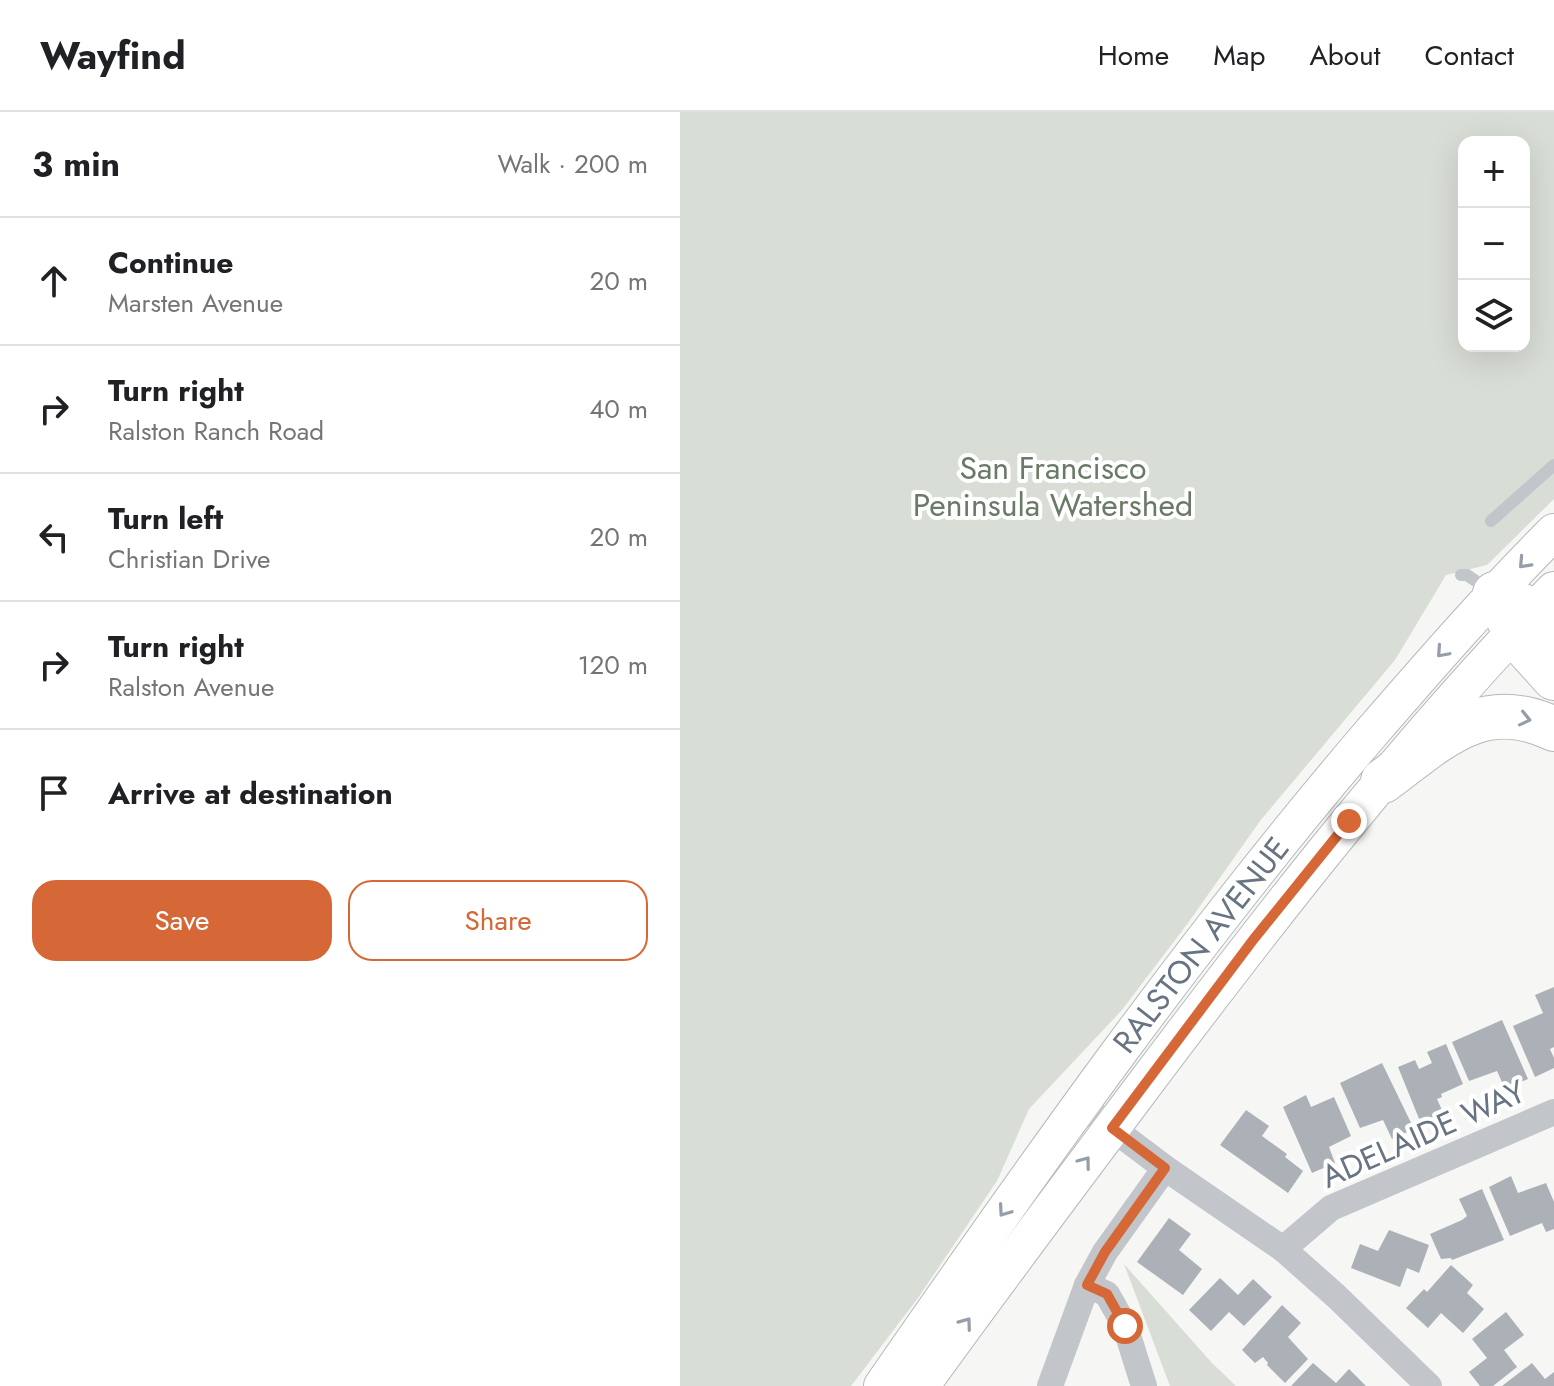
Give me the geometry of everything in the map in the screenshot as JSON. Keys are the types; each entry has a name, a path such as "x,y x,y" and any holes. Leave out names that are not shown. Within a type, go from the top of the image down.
{"highway":[{"path":"1518,604 1554,678"},
{"path":"1383,781 1448,734 1475,720 1517,716 1554,729"}],"main road":[{"name":"RALSTON AVENUE","path":"921,1386 1253,940 1383,781 1518,604 1554,532"},
{"name":"RALSTON AVENUE","path":"882,1386 1080,1104 1286,834 1393,708 1518,604"}],"street":[{"path":"1080,1104 1165,1168 1283,1249 1429,1386"},
{"name":"ADELAIDE WAY","path":"1283,1249 1331,1208 1554,1112"},
{"path":"1050,1386 1087,1285 1105,1252 1165,1168"},
{"path":"1087,1285 1107,1294 1125,1326 1144,1386"}],"lane":[{"path":"1491,521 1554,465"}],"green space":[{"name":"San Francisco Peninsula Watershed","path":"680,112 1554,112 1554,499 1487,565 1446,575 1395,660 1260,821 1122,1010 1029,1109 997,1181 918,1298 851,1386 680,1386"},
{"path":"1124,1264 1212,1363 1236,1386 1170,1386"}],"building":[{"path":"1554,987 1554,1047 1550,1049 1554,1068 1535,1077 1513,1026 1543,1013 1535,995"},
{"path":"1502,1020 1528,1079 1505,1089 1497,1071 1469,1081 1452,1042"},
{"path":"1446,1044 1463,1084 1437,1099 1445,1117 1422,1126 1398,1067 1415,1060 1419,1069 1432,1063 1427,1052"},
{"path":"1382,1063 1414,1129 1392,1139 1383,1120 1360,1128 1340,1083"},
{"path":"1306,1095 1311,1107 1334,1097 1351,1136 1329,1147 1335,1163 1312,1173 1283,1107"},
{"path":"1246,1110 1269,1126 1262,1136 1287,1154 1285,1157 1303,1171 1288,1193 1220,1145"},
{"path":"1511,1176 1518,1193 1546,1183 1554,1202 1554,1229 1546,1232 1542,1223 1510,1236 1489,1187"},
{"path":"1482,1189 1504,1240 1452,1260 1441,1259 1430,1234 1467,1216 1459,1199"},
{"path":"1169,1218 1191,1234 1179,1250 1202,1269 1183,1295 1137,1262"},
{"path":"1389,1230 1429,1245 1419,1273 1407,1268 1400,1287 1351,1268 1360,1244 1378,1251"},
{"path":"1451,1265 1473,1285 1467,1293 1484,1309 1463,1333 1441,1313 1428,1328 1406,1308 1424,1289 1427,1292"},
{"path":"1220,1278 1238,1295 1253,1279 1272,1297 1244,1326 1229,1312 1211,1331 1189,1310"},
{"path":"1282,1305 1301,1323 1288,1337 1308,1359 1285,1383 1263,1357 1255,1363 1242,1350"},
{"path":"1506,1312 1524,1335 1504,1350 1517,1367 1493,1386 1480,1386 1469,1372 1487,1358 1472,1339"},
{"path":"1313,1363 1336,1383 1349,1369 1366,1386 1291,1386"},
{"path":"1532,1363 1545,1379 1554,1372 1554,1386 1502,1386"}],"route":[{"path":"1125,1326 1107,1294 1087,1285 1105,1252 1165,1168 1112,1128 1253,940 1349,821"}]}
